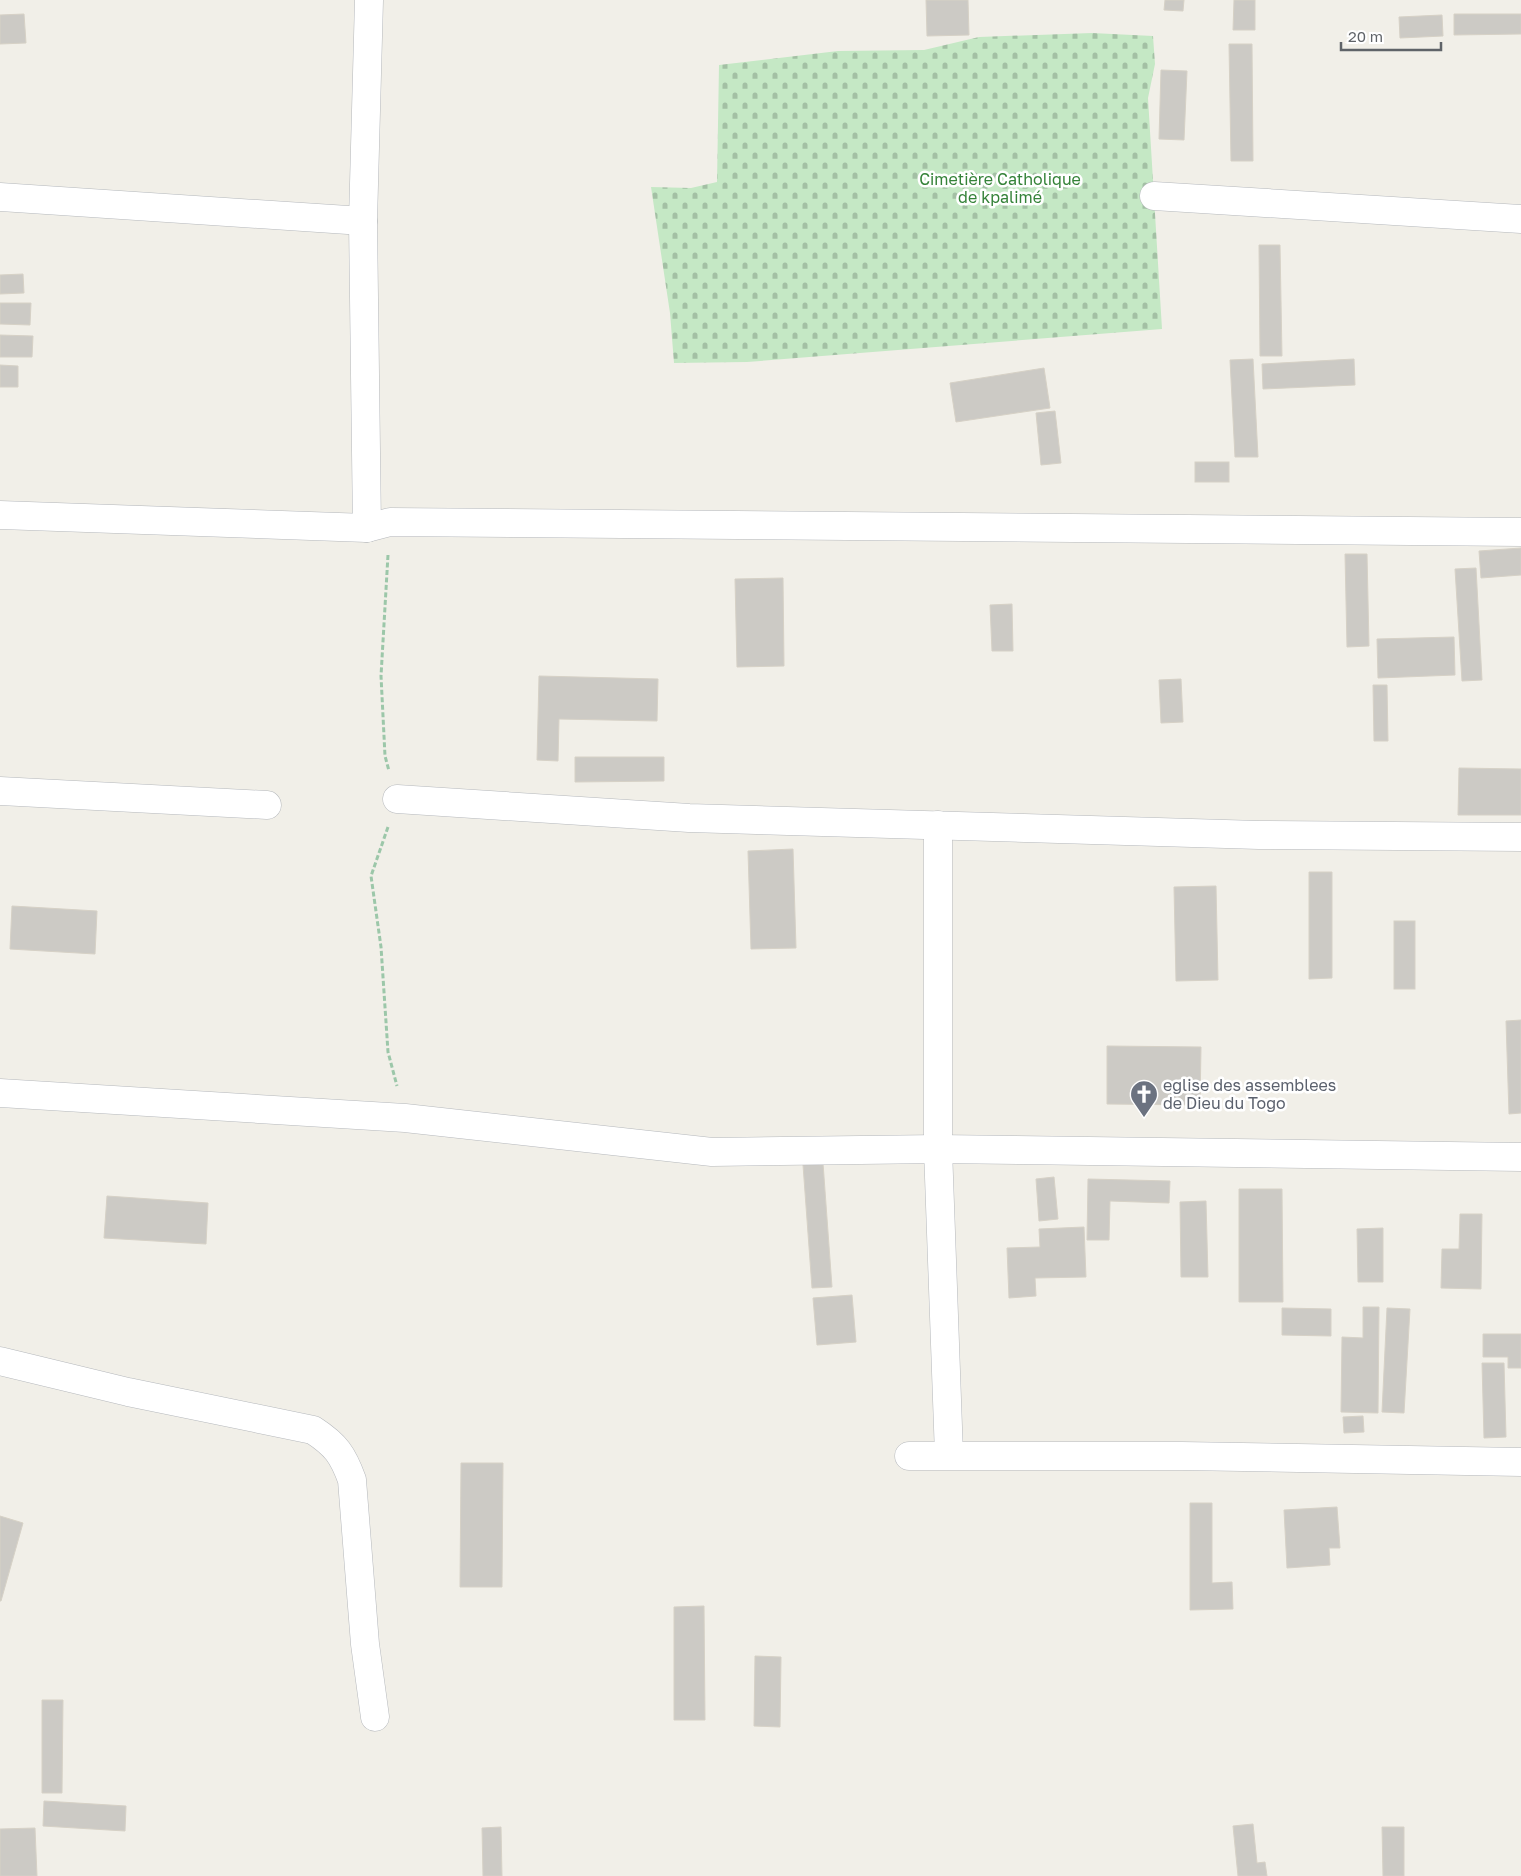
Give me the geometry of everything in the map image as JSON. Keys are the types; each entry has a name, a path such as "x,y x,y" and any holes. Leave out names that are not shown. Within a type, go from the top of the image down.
{"street":[{"path":"367,528 363,221 369,0"},
{"path":"0,196 363,221"},
{"path":"1154,196 1521,219"},
{"path":"0,515 367,528 390,522 1521,532"},
{"path":"0,791 267,805"},
{"path":"397,799 688,818 1259,835 1521,837"},
{"path":"938,825 938,1149 949,1455"},
{"path":"0,1093 406,1118 712,1152 938,1149 1521,1158"},
{"path":"0,1361 128,1392 313,1430 330,1441 345,1458 352,1480 365,1644 375,1717"},
{"path":"909,1456 1172,1456 1521,1462"}],"green space":[{"name":"Cimetière Catholique de kpalimé","path":"1092,33 1153,36 1155,64 1148,98 1162,329 747,362 674,363 670,313 651,187 691,188 717,182 719,65 838,51 924,50 979,37"}],"building":[{"path":"926,0 968,0 969,35 927,36"},
{"path":"1165,0 1184,0 1183,11 1164,10"},
{"path":"1234,0 1255,0 1255,30 1233,30"},
{"path":"24,14 26,43 0,44 0,15"},
{"path":"1454,14 1521,14 1521,34 1454,35"},
{"path":"1442,15 1443,36 1400,38 1399,17"},
{"path":"1229,44 1252,44 1253,161 1231,161"},
{"path":"1161,70 1187,71 1184,140 1159,139"},
{"path":"1259,245 1280,245 1282,356 1260,356"},
{"path":"23,274 24,293 0,294 0,275"},
{"path":"0,303 31,303 30,325 0,324"},
{"path":"0,335 33,336 32,357 0,357"},
{"path":"1253,359 1258,457 1235,457 1230,360"},
{"path":"1354,359 1355,385 1263,389 1262,364"},
{"path":"0,365 18,366 18,387 0,387"},
{"path":"1044,368 1050,408 956,422 950,383"},
{"path":"1055,411 1061,463 1041,465 1036,413"},
{"path":"1195,462 1229,462 1229,482 1195,482"},
{"path":"1521,548 1521,575 1481,578 1479,551"},
{"path":"1345,554 1367,554 1369,646 1347,647"},
{"path":"1476,568 1482,680 1462,681 1455,569"},
{"path":"783,578 784,666 737,667 735,579"},
{"path":"1012,604 1013,651 992,651 990,605"},
{"path":"1454,637 1455,675 1378,678 1377,639"},
{"path":"539,676 658,679 657,721 559,719 558,761 537,760"},
{"path":"1181,679 1183,722 1161,723 1159,680"},
{"path":"1373,685 1387,685 1388,741 1374,741"},
{"path":"575,757 664,757 664,781 575,782"},
{"path":"1459,768 1521,769 1521,815 1458,815"},
{"path":"793,849 796,948 751,949 748,851"},
{"path":"1309,872 1332,872 1332,978 1309,979"},
{"path":"1216,886 1218,980 1176,981 1174,887"},
{"path":"12,906 97,911 95,954 10,949"},
{"path":"1394,921 1415,921 1415,989 1394,989"},
{"path":"1521,1020 1521,1113 1509,1114 1506,1021"},
{"path":"1107,1046 1201,1047 1200,1105 1107,1104"},
{"path":"823,1163 832,1287 812,1288 803,1165"},
{"path":"1054,1177 1058,1219 1039,1221 1036,1179"},
{"path":"1088,1179 1170,1181 1169,1203 1110,1201 1109,1240 1087,1240"},
{"path":"1239,1189 1282,1189 1283,1302 1239,1302"},
{"path":"107,1196 208,1203 206,1244 104,1238"},
{"path":"1206,1201 1208,1277 1181,1277 1180,1202"},
{"path":"1460,1214 1482,1214 1481,1289 1441,1288 1442,1249 1459,1249"},
{"path":"1084,1227 1086,1277 1035,1278 1036,1296 1009,1298 1007,1248 1040,1247 1039,1229"},
{"path":"1383,1228 1383,1282 1358,1282 1357,1229"},
{"path":"852,1295 856,1342 817,1345 813,1298"},
{"path":"1363,1307 1379,1307 1378,1413 1341,1412 1342,1337 1363,1338"},
{"path":"1282,1308 1331,1309 1331,1336 1282,1335"},
{"path":"1387,1308 1410,1309 1404,1413 1382,1412"},
{"path":"1483,1334 1521,1334 1521,1368 1508,1368 1508,1357 1483,1357"},
{"path":"1482,1363 1504,1363 1506,1437 1484,1438"},
{"path":"1363,1416 1364,1432 1344,1433 1343,1417"},
{"path":"461,1463 503,1463 502,1587 460,1587"},
{"path":"1190,1503 1212,1503 1212,1583 1232,1582 1233,1609 1190,1610"},
{"path":"1337,1507 1340,1548 1329,1548 1330,1565 1287,1568 1284,1510"},
{"path":"0,1516 23,1523 1,1601 0,1601"},
{"path":"704,1606 705,1720 674,1720 674,1607"},
{"path":"755,1656 781,1657 780,1727 754,1726"},
{"path":"42,1700 63,1700 62,1793 42,1793"},
{"path":"44,1801 126,1806 125,1831 43,1826"},
{"path":"1253,1824 1257,1863 1265,1862 1267,1876 1238,1876 1233,1826"},
{"path":"501,1827 502,1876 483,1876 482,1828"},
{"path":"1382,1827 1404,1827 1404,1876 1383,1876"},
{"path":"35,1828 37,1876 0,1876 0,1829"}],"place":[{"name":"eglise des assemblees de Dieu du Togo","path":"1144,1118"}]}
